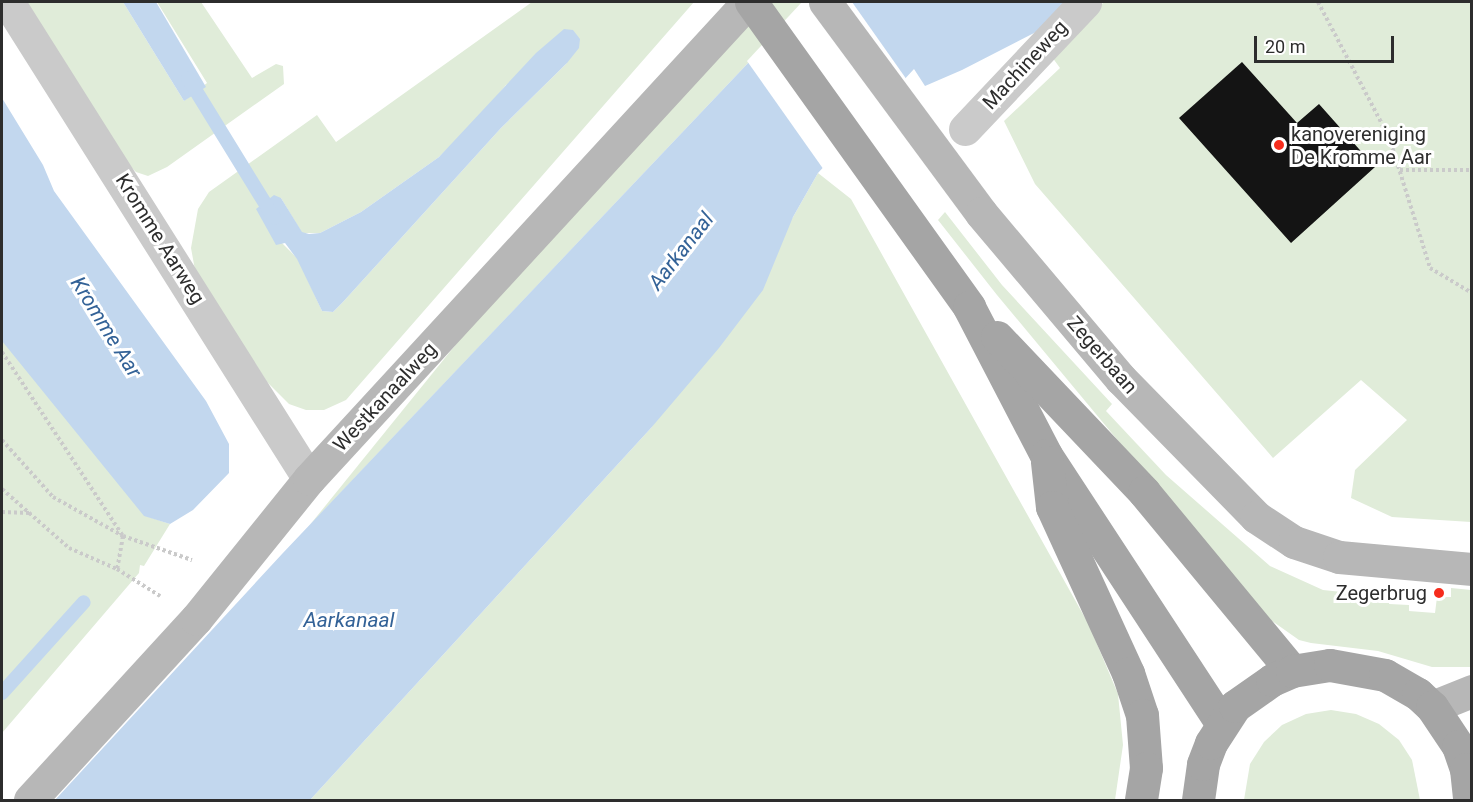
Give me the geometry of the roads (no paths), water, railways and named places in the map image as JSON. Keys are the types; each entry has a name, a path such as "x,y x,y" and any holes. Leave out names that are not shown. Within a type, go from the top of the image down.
{"main road":[{"path":"749,2 852,141 969,307 1046,455 1222,724"},
{"path":"969,307 1144,492 1292,671"},
{"path":"1046,455 1052,507 1128,674 1142,715 1146,768 1141,801"},
{"path":"1198,801 1203,764 1222,724 1253,691 1292,671 1330,665 1367,669 1402,684 1432,707 1458,746 1470,795"}],"street":[{"name":"Kromme Aarweg","path":"8,2 309,479"},
{"name":"Westkanaalweg","path":"30,801 196,619 309,479 749,2"},
{"name":"Zegerbaan","path":"825,2 892,98 981,213 1121,378 1257,517 1294,542 1339,557 1472,569"},
{"name":"Machineweg","path":"965,129 1085,2"},
{"path":"1432,707 1472,691"}],"water":[{"path":"123,2 156,2 206,87 184,101"},
{"name":"Aarkanaal","path":"806,2 1070,2 1036,32 925,86 914,69 818,173 793,217 763,290 719,348 651,428 310,800 55,800 282,554"},
{"path":"564,29 573,30 580,39 579,48 567,63 501,128 343,302 333,312 322,311 297,259 285,243 276,245 256,209 274,195 281,198 302,232 309,234 320,233 361,212 439,157 536,53"},
{"name":"Kromme Aar","path":"2,98 43,165 54,191 206,401 229,444 229,473 193,510 170,524 144,516 2,341"}],"waterway":[{"path":"188,78 274,218"},
{"path":"2,693 84,602"}],"place":[{"name":"kanovereniging De Kromme Aar","path":"1279,145"},
{"name":"Zegerbrug","path":"1439,593"}]}
